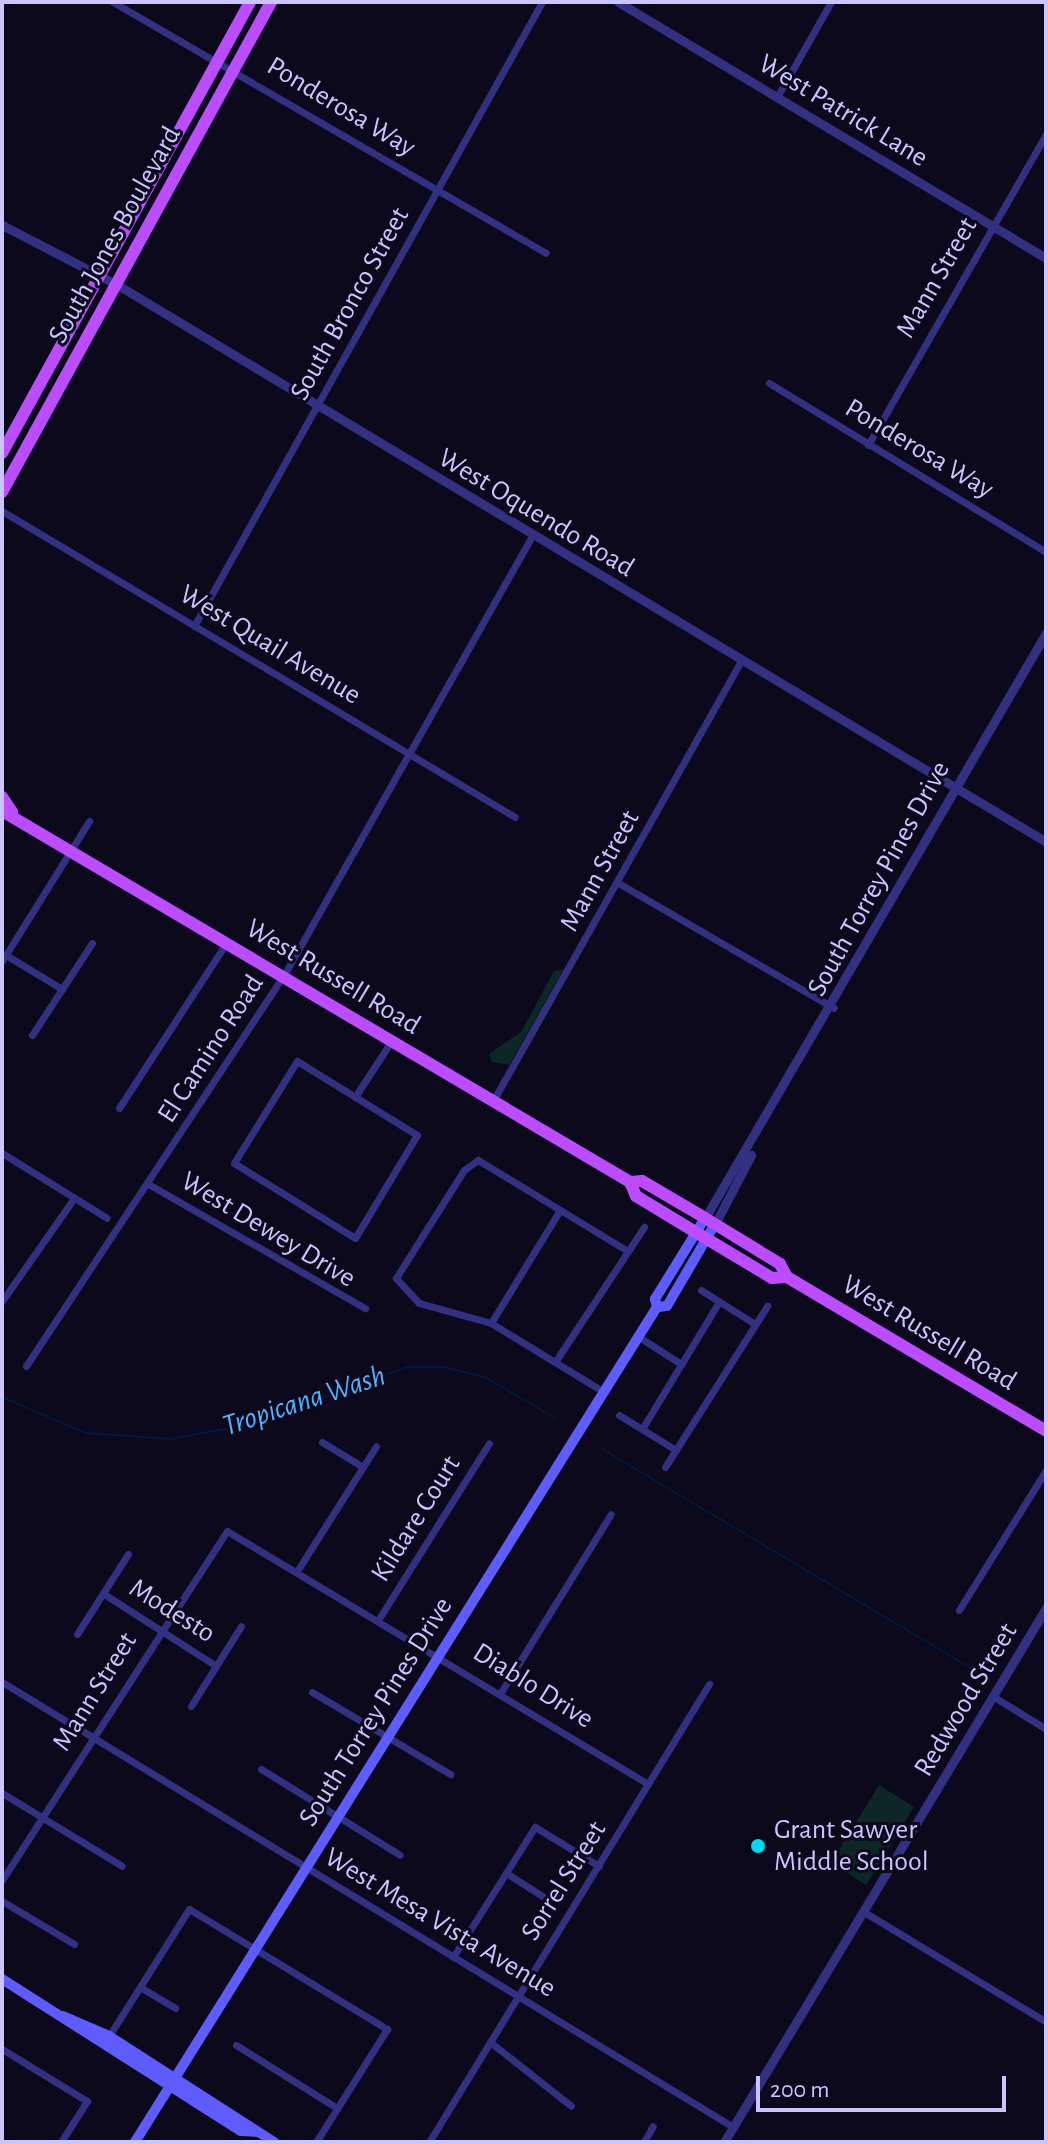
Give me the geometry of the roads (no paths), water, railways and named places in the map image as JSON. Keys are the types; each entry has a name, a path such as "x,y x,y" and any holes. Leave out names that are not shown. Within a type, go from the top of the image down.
{"main road":[{"name":"South Jones Boulevard","path":"2,453 250,2"},
{"name":"South Jones Boulevard","path":"2,492 271,2"},
{"name":"West Russell Road","path":"2,797 7,812 630,1182 642,1181 710,1221 780,1264 787,1277 1046,1431"},
{"name":"West Russell Road","path":"630,1182 636,1196 702,1236 772,1278 787,1277"},
{"name":"South Torrey Pines Drive","path":"135,2142 639,1337 657,1307 655,1299 710,1221"},
{"path":"2,1979 169,2088 241,2131 258,2132"},
{"path":"61,2015 109,2036 176,2076 274,2142"}],"street":[{"name":"Ponderosa Way","path":"113,2 234,68 546,253"},
{"name":"South Bronco Street","path":"194,626 542,2"},
{"name":"West Patrick Lane","path":"618,2 1046,258"},
{"path":"777,97 831,2"},
{"name":"Mann Street","path":"868,445 1046,134"},
{"name":"West Oquendo Road","path":"2,225 116,284 318,408 1046,842"},
{"name":"Ponderosa Way","path":"769,383 1046,552"},
{"name":"West Quail Avenue","path":"2,511 515,817"},
{"name":"El Camino Road","path":"26,1366 150,1185 284,975 532,536"},
{"name":"South Torrey Pines Drive","path":"710,1221 1046,633"},
{"name":"Mann Street","path":"493,1101 620,884 741,661"},
{"path":"62,989 4,958 89,821"},
{"path":"620,884 834,1008"},
{"path":"119,1108 227,941"},
{"path":"32,1035 92,943"},
{"path":"355,1097 392,1040"},
{"path":"297,1061 355,1097 417,1135 355,1238 234,1163 297,1061"},
{"path":"2,1153 107,1218"},
{"path":"604,1392 491,1323 438,1311 395,1284 471,1162 626,1250"},
{"name":"West Dewey Drive","path":"150,1185 365,1308"},
{"path":"2,1301 74,1198"},
{"path":"491,1323 560,1210"},
{"path":"555,1362 644,1227"},
{"path":"701,1290 755,1324"},
{"path":"642,1429 719,1302"},
{"path":"665,1467 767,1306"},
{"path":"639,1337 681,1364"},
{"path":"619,1415 676,1450"},
{"path":"322,1442 363,1467"},
{"name":"Kildare Court","path":"380,1617 489,1443"},
{"path":"299,1568 376,1446"},
{"path":"959,1610 1046,1470"},
{"path":"501,1692 611,1514"},
{"name":"Mann Street","path":"2,1880 160,1630 227,1531"},
{"name":"Diablo Drive","path":"227,1531 299,1568 648,1784"},
{"path":"77,1634 128,1554"},
{"name":"Modesto","path":"104,1594 216,1666"},
{"name":"Redwood Street","path":"724,2142 1046,1608"},
{"path":"191,1706 241,1626"},
{"name":"West Mesa Vista Avenue","path":"2,1682 733,2127"},
{"name":"Sorrel Street","path":"429,2142 709,1684"},
{"path":"312,1692 450,1774"},
{"path":"994,1697 1046,1729"},
{"path":"261,1769 400,1855"},
{"path":"2,1793 122,1866"},
{"path":"453,1957 535,1827 599,1866"},
{"path":"506,1873 547,1899"},
{"path":"2,1901 74,1944"},
{"path":"109,2036 189,1909 387,2029 316,2142"},
{"path":"864,1912 1046,2022"},
{"path":"140,1987 175,2008"},
{"path":"490,2042 571,2106"},
{"path":"236,2045 337,2108"},
{"path":"2,2049 87,2101 61,2142"},
{"path":"644,2142 653,2126"}],"waterway":[{"name":"Tropicana Wash","path":"2,1397 86,1433 171,1439 251,1424 408,1367 443,1367 485,1377 555,1418"},
{"name":"Tropicana Wash","path":"602,1449 982,1675"}],"place":[{"name":"Grant Sawyer Middle School","path":"758,1846"}]}
